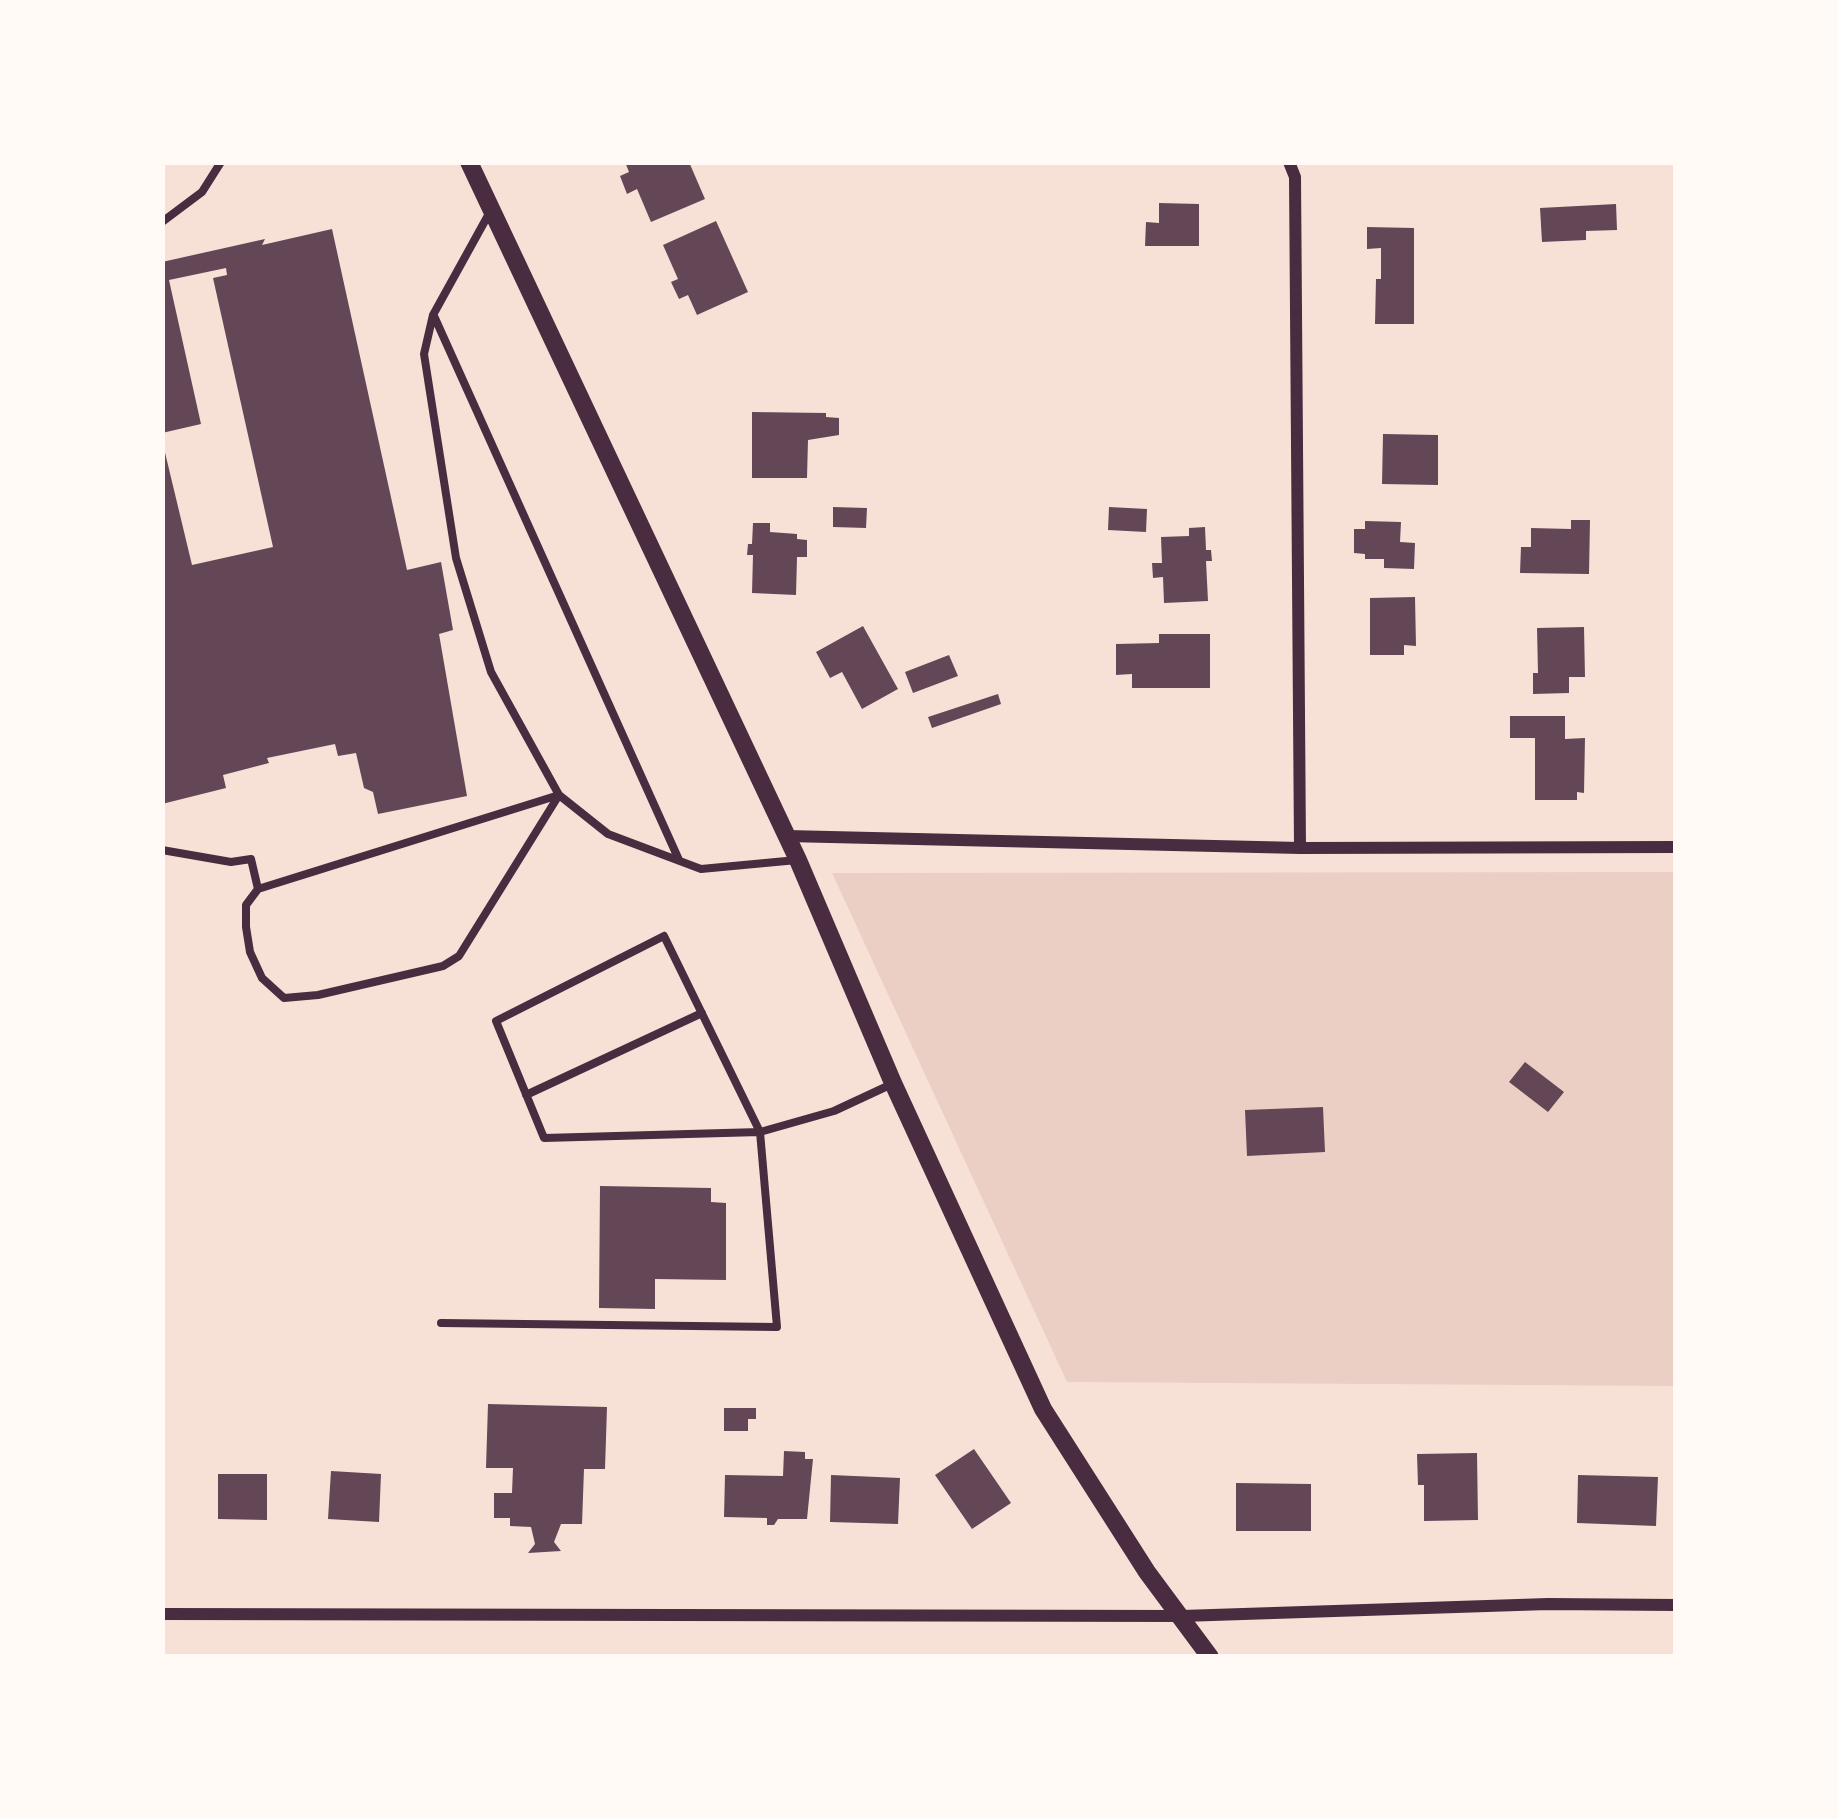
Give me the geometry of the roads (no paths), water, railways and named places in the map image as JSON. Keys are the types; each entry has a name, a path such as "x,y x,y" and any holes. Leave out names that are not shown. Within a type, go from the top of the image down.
{"street":[{"path":"469,162 787,836 893,1083 1043,1409 1148,1572 1210,1657"},
{"path":"1289,162 1295,177 1300,848"},
{"path":"787,836 1300,848 1676,847"},
{"path":"162,1614 1182,1616 1548,1604 1676,1605"}],"lane":[{"path":"162,222 202,192 221,162"},
{"path":"491,209 433,315 424,354 456,558 491,672 559,795 608,834 700,869 798,860"},
{"path":"433,315 680,862"},
{"path":"559,795 459,956 443,966 318,995 284,998 262,978 250,952 246,905 258,889 559,795"},
{"path":"162,850 231,862 251,859 258,889"},
{"path":"440,1323 777,1327 760,1132 664,936 496,1021 544,1138 760,1132 834,1111 893,1083"},
{"path":"526,1096 702,1013"}]}
